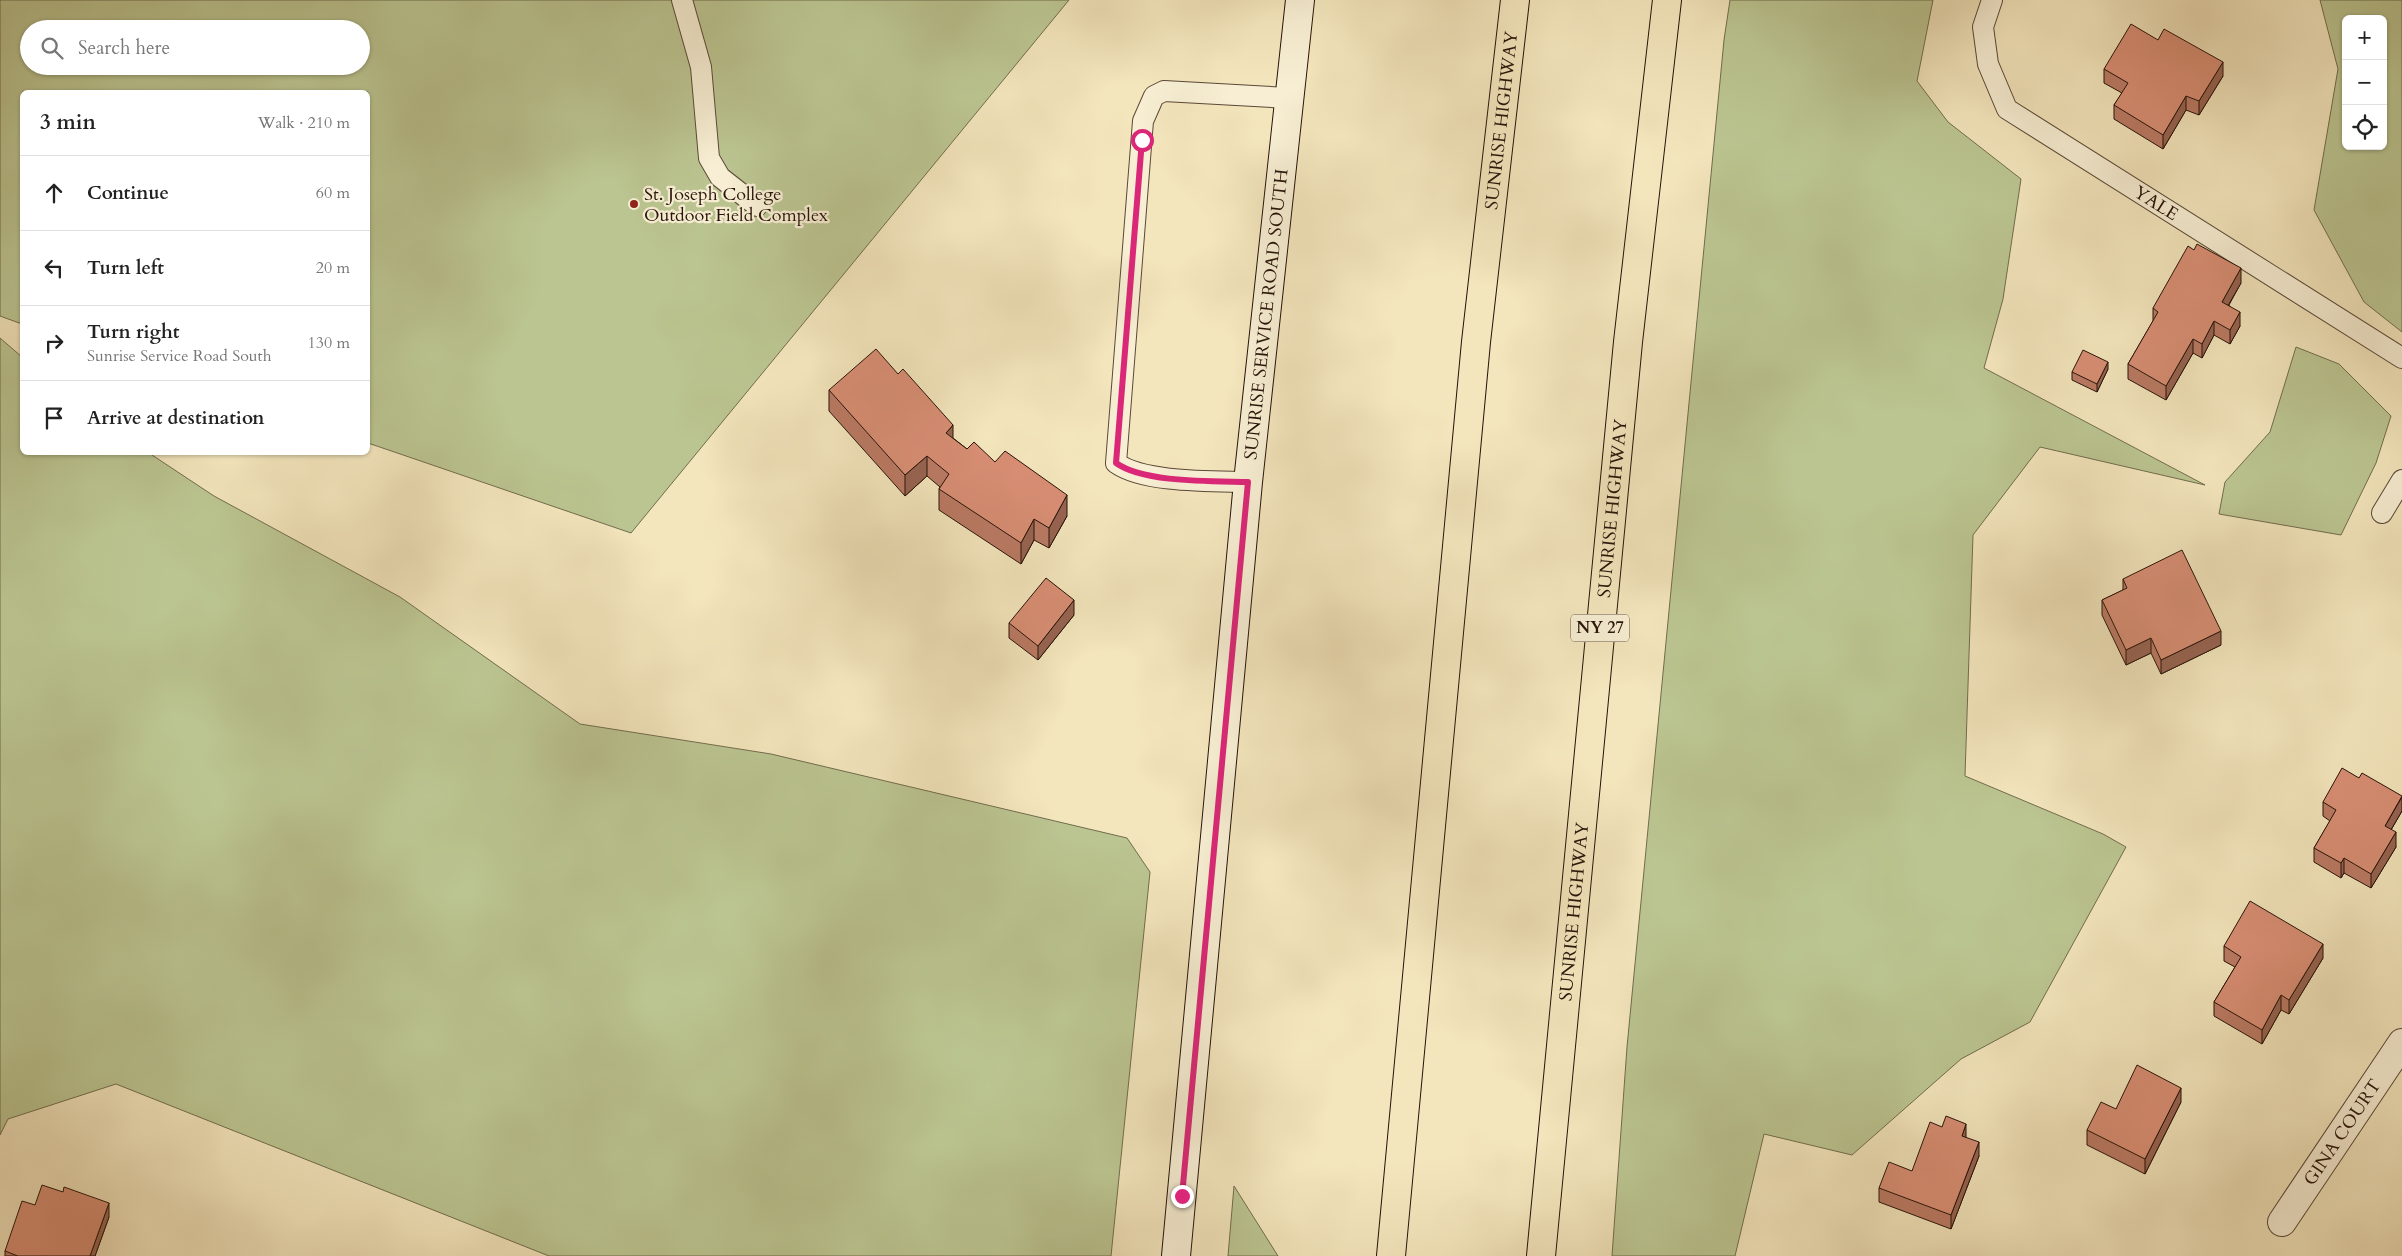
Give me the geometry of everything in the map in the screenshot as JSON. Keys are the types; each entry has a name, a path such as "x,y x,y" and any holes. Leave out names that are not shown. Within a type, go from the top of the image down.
{"highway":[{"name":"SUNRISE HIGHWAY","path":"1391,1256 1475,352 1515,0"},
{"name":"SUNRISE HIGHWAY","path":"1541,1256 1628,342 1666,0"}],"main road":[{"name":"SUNRISE SERVICE ROAD SOUTH","path":"1176,1256 1248,482 1300,0"},
{"name":"GINA COURT","path":"2282,1222 2402,1043"}],"lane":[{"path":"682,0 701,67 709,158 720,177 757,206"},
{"name":"YALE","path":"1992,0 1983,27 1988,64 2007,109 2402,358"},
{"path":"1248,482 1197,481 1136,474 1116,463 1143,121 1154,96 1164,91 1288,98"},
{"path":"2382,512 2402,480"}],"green space":[{"name":"St. Joseph College Outdoor Field Complex","path":"0,0 1069,0 631,533 370,444 370,90 20,90 20,323 0,316"},
{"path":"1730,0 1933,0 1917,81 1948,122 2021,179 2003,299 1984,368 2205,485 2040,447 1973,535 1965,776 2103,834 2126,847 2030,1022 1961,1059 1852,1155 1764,1134 1735,1256 1612,1256 1627,1047 1724,40"},
{"path":"2320,0 2402,0 2402,332 2364,302 2314,210 2338,69"},
{"path":"0,338 20,355 20,455 152,455 214,496 400,597 580,724 771,754 1127,838 1150,872 1111,1256 549,1256 116,1084 8,1119 0,1135"},
{"path":"2296,347 2339,364 2391,416 2376,463 2341,535 2219,514 2225,482 2270,432"},
{"path":"1234,1186 1278,1256 1228,1256"}],"building":[{"path":"2131,24 2158,40 2164,29 2223,62 2199,101 2186,96 2163,135 2114,105 2128,83 2104,69"},
{"path":"2197,244 2241,268 2222,302 2240,312 2230,330 2214,321 2202,344 2193,339 2166,386 2128,364 2158,312 2153,308 2188,246 2194,250"},
{"path":"876,349 898,374 903,369 953,425 946,433 967,449 974,442 995,462 1005,451 1067,495 1049,528 1034,519 1021,543 939,489 949,474 927,456 905,475 829,390"},
{"path":"2083,350 2108,362 2097,384 2072,372"},
{"path":"2182,550 2221,631 2161,660 2151,638 2126,650 2102,600 2127,588 2123,579"},
{"path":"1046,578 1074,600 1038,646 1009,623"},
{"path":"2342,768 2359,778 2362,773 2402,796 2385,826 2396,832 2371,874 2344,858 2341,863 2314,848 2336,810 2323,802"},
{"path":"2250,901 2323,944 2289,1000 2281,995 2262,1030 2214,1002 2241,957 2224,946"},
{"path":"2137,1065 2181,1088 2145,1159 2087,1130 2101,1102 2116,1109"},
{"path":"1946,1116 1966,1124 1962,1136 1979,1142 1951,1215 1879,1188 1889,1162 1912,1171 1930,1122 1942,1127"},
{"path":"42,1185 63,1192 64,1187 109,1203 90,1256 18,1256 5,1251 22,1201 35,1205"}],"place":[{"name":"St. Joseph College Outdoor Field Complex","path":"634,204"}],"route":[{"path":"1142,140 1116,463 1136,474 1197,481 1248,482 1182,1196"}]}
